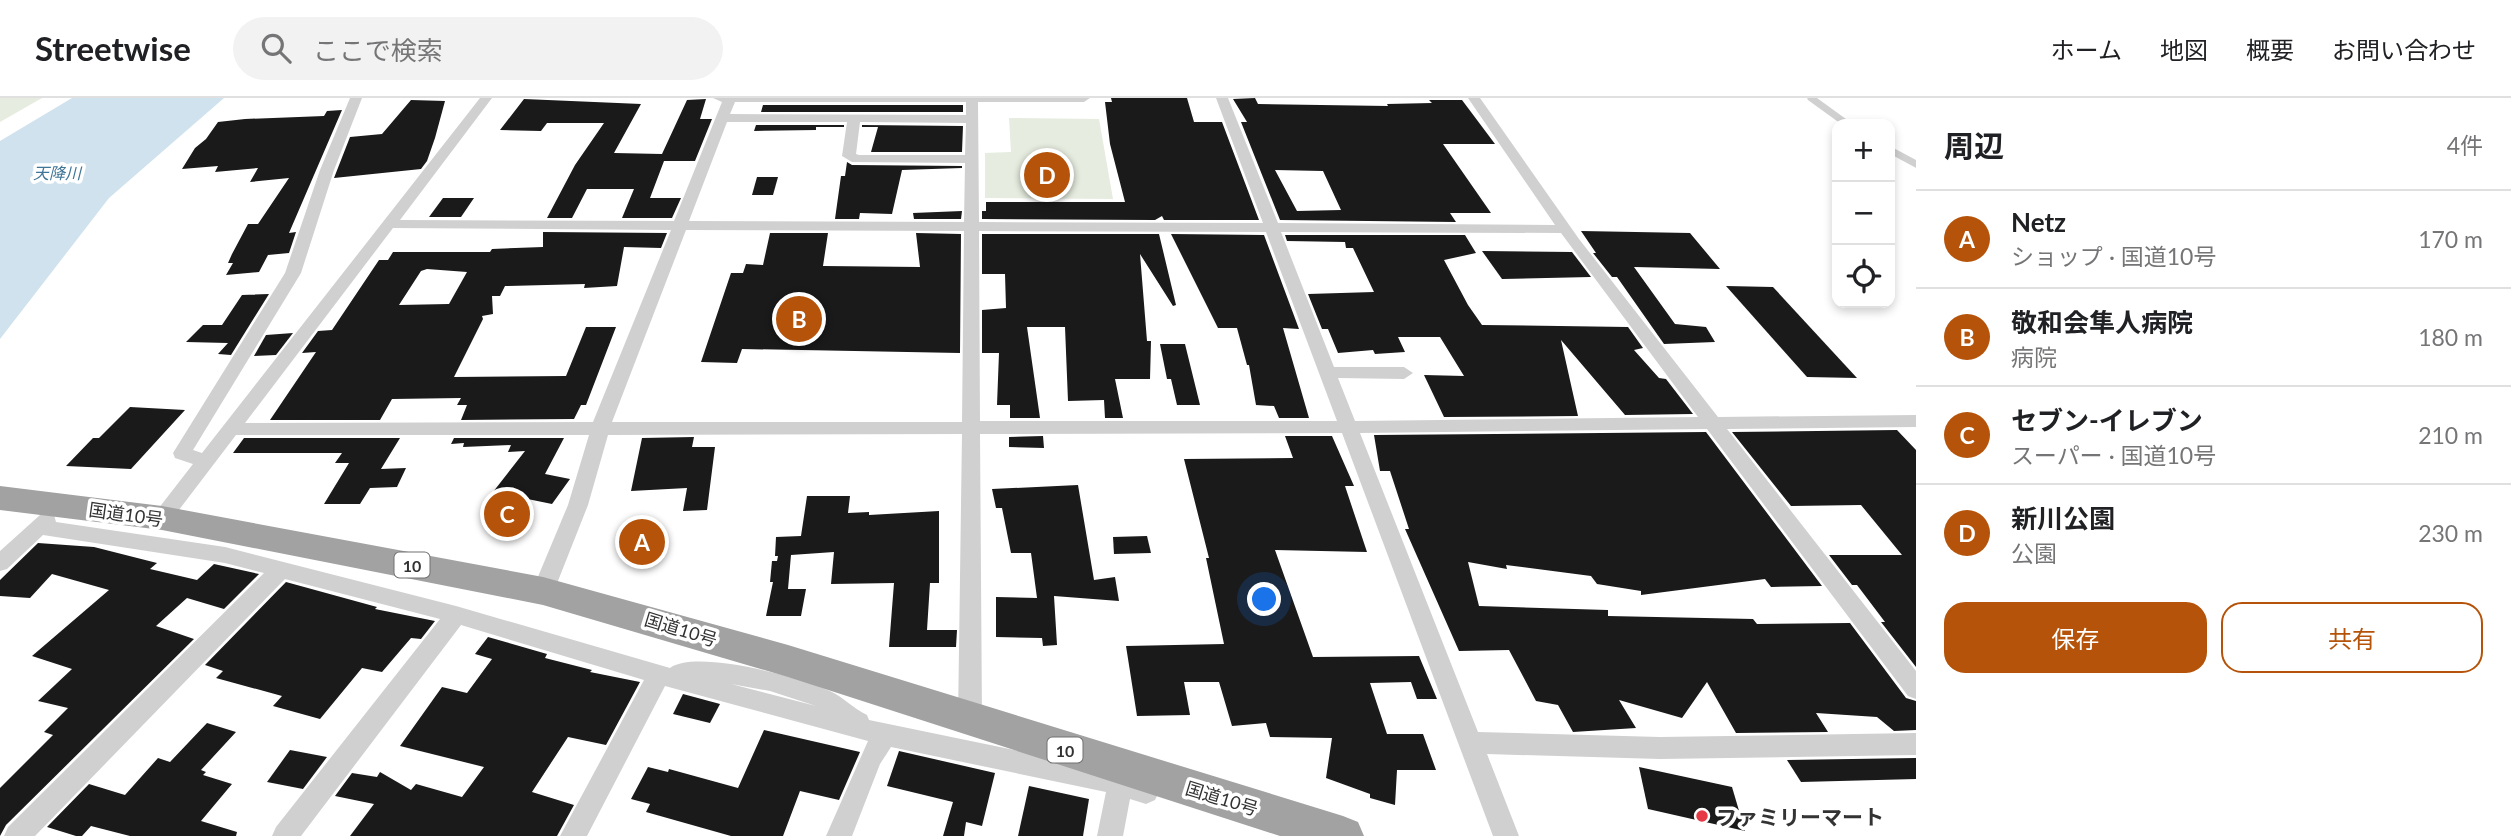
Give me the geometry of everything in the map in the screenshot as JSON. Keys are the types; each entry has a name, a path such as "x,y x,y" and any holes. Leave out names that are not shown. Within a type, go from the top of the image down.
{"highway":[{"name":"国道10号","path":"32,508 162,518 543,591 648,619 781,671 970,720 1343,836"}],"street":[{"path":"206,462 182,453 293,273 327,170 356,98"},
{"path":"162,518 486,98"},
{"path":"719,98 1084,98"},
{"path":"543,591 578,505 600,429 730,98"},
{"path":"1222,98 1506,836"},
{"path":"1463,98 1474,98 1564,229 1916,689"},
{"path":"970,720 972,100"},
{"path":"722,118 972,119"},
{"path":"854,118 849,156 857,159 972,159"},
{"path":"389,224 1564,229"},
{"path":"1328,372 1404,373"},
{"path":"231,429 1349,427 1916,421"},
{"path":"0,563 32,508 456,615 659,675 885,734 1120,784 1283,836"},
{"path":"17,836 281,569"},
{"path":"285,836 456,615"},
{"path":"659,675 781,671 850,718 885,734"},
{"path":"573,836 659,675"},
{"path":"839,836 870,759 885,734"},
{"path":"1468,743 1660,748 1916,744"},
{"path":"1110,836 1120,784"}],"lane":[{"path":"1811,98 1840,119"},
{"path":"1895,153 1916,164"}],"shaded area":[{"path":"0,98 42,98 0,122"},
{"path":"1009,118 1099,119 1113,199 985,198 985,153 1011,152"}],"water":[{"name":"天降川","path":"72,98 224,98 109,198 0,339 0,141"}],"building":[{"path":"1111,98 1187,98 1194,122 1222,122 1259,220 1164,220 1162,216 1155,220 982,219 986,202 1125,202 1110,144 1105,102 1112,102"},
{"path":"1255,98 1258,104 1388,106 1387,104 1432,103 1429,100 1462,100 1495,144 1443,144 1491,213 1450,213 1456,222 1280,220 1241,122 1247,122 1233,99","holes":["1275,170 1323,171 1341,210 1297,211"]},
{"path":"524,99 641,104 614,153 662,154 687,100 706,99 700,119 712,119 695,161 664,161 650,198 681,198 672,218 622,218 634,189 587,189 572,218 547,218 575,165 604,123 547,123 541,131 500,130"},
{"path":"411,100 445,101 427,161 421,169 334,178 350,137 382,134"},
{"path":"763,105 963,105 963,112 761,112"},
{"path":"342,110 289,233 296,232 289,253 268,255 259,272 226,275 233,263 228,263 248,224 258,224 289,178 250,182 258,168 215,172 218,166 182,169 195,148 206,139 218,122 324,116 327,111"},
{"path":"756,125 844,125 844,127 754,131"},
{"path":"862,125 963,126 962,152 871,152 878,127"},
{"path":"847,162 852,165 962,168 902,170 892,214 860,213 859,219 835,219 841,176 845,176"},
{"path":"757,177 778,177 773,195 752,195"},
{"path":"443,198 474,198 461,217 429,217"},
{"path":"962,211 961,219 914,219 913,213"},
{"path":"1581,231 1690,233 1720,269 1634,267 1675,324 1706,327 1715,342 1664,344 1617,277 1612,277 1593,253 1596,253"},
{"path":"543,232 667,233 661,248 624,247 617,286 505,286 500,296 492,296 493,314 482,316 483,319 454,377 566,376 586,327 616,327 586,405 581,405 574,419 461,420 467,405 457,405 461,398 392,399 380,420 270,420 316,352 302,353 318,331 332,330 379,260 388,260 393,252 490,252 492,249 543,247","holes":["427,269 467,272 449,304 399,305 421,271"]},
{"path":"770,233 828,233 823,266 920,267 916,233 961,234 960,353 742,349 737,363 701,362 731,273 743,273 746,264 763,265"},
{"path":"982,234 1159,234 1176,305 1173,306 1140,254 1147,341 1151,341 1150,379 1115,379 1123,418 1105,418 1104,400 1068,401 1065,327 1027,327 1040,418 1010,418 1010,405 997,405 999,353 982,353 982,310 1006,308 1005,274 982,274"},
{"path":"1171,234 1264,235 1299,329 1283,328 1309,418 1279,418 1274,406 1256,405 1249,365 1237,328 1218,328"},
{"path":"1285,235 1465,235 1476,253 1444,260 1482,325 1628,327 1643,348 1634,350 1659,378 1666,379 1693,414 1625,415 1561,340 1578,416 1444,417 1424,375 1464,376 1440,337 1398,337 1405,352 1375,354 1373,350 1338,353 1328,329 1322,329 1308,294 1374,292 1353,248 1346,248 1345,242 1287,241"},
{"path":"1482,251 1572,252 1591,277 1502,279"},
{"path":"1726,286 1773,287 1857,378 1807,377"},
{"path":"269,294 231,355 218,354 228,343 186,342 203,325 222,325 242,295"},
{"path":"293,333 276,355 254,356 266,335"},
{"path":"1160,344 1185,344 1200,405 1177,405 1171,379 1167,379"},
{"path":"130,407 185,410 131,469 66,466 93,438 99,438"},
{"path":"1897,430 1916,450 1916,667 1881,622 1885,622 1857,585 1852,585 1829,555 1902,555 1861,505 1791,506 1732,432"},
{"path":"1706,432 1822,586 1771,587 1765,579 1641,595 1641,591 1597,584 1591,576 1506,565 1507,569 1468,562 1479,606 1608,610 1608,616 1753,619 1757,624 1850,623 1906,698 1916,701 1916,730 1894,731 1877,717 1816,713 1828,732 1736,733 1707,682 1682,718 1619,700 1636,728 1573,732 1558,705 1536,701 1509,650 1459,651 1405,529 1409,529 1390,471 1380,471 1374,435"},
{"path":"1043,436 1044,448 1009,447 1009,437"},
{"path":"1285,436 1332,436 1354,486 1345,486 1367,552 1275,550 1313,657 1419,656 1437,699 1417,699 1411,682 1370,683 1387,734 1423,734 1436,770 1397,770 1395,805 1370,798 1370,794 1326,778 1332,738 1270,737 1266,723 1232,726 1219,682 1184,682 1190,715 1137,716 1126,646 1224,644 1206,558 1209,558 1184,459 1293,458"},
{"path":"694,437 692,447 715,447 707,510 683,511 687,488 631,491 642,438"},
{"path":"244,438 400,438 381,469 406,468 397,487 370,488 360,504 324,504 349,463 335,463 342,453 233,453"},
{"path":"454,438 564,438 545,474 570,479 552,504 493,492 525,451 508,452 511,445 463,447 464,443 451,444"},
{"path":"1078,485 1094,580 1115,577 1119,601 1054,596 1057,645 1043,646 1042,638 996,637 996,597 1037,598 1031,553 1011,553 1002,508 996,508 992,489"},
{"path":"807,496 850,496 848,513 869,512 869,515 939,511 939,583 930,583 927,630 957,630 956,647 889,647 894,583 831,584 834,552 791,555 788,589 806,589 801,616 766,616 773,582 770,582 772,561 777,561 778,556 775,556 776,537 801,536"},
{"path":"1147,536 1151,553 1114,554 1113,537"},
{"path":"38,543 94,547 157,563 150,569 197,580 214,564 259,574 224,609 187,598 156,626 194,639 6,825 0,836 0,788 53,735 44,732 68,708 38,701 72,669 32,656 109,590 52,574 30,598 0,596 0,580"},
{"path":"286,582 377,607 375,609 435,621 421,639 411,638 382,672 362,668 320,719 273,706 282,696 216,678 223,671 205,665"},
{"path":"488,637 547,654 545,658 592,670 590,672 640,682 606,745 568,737 532,792 574,805 557,836 350,836 374,804 335,796 352,773 377,777 380,772 411,790 416,784 462,797 484,767 400,746 442,687 467,693 492,659 475,654"},
{"path":"683,694 720,704 710,723 673,714"},
{"path":"207,723 236,732 201,770 206,772 203,775 232,784 201,821 237,832 236,836 130,836 91,826 82,836 76,836 47,827 89,784 125,795 158,758 170,762"},
{"path":"764,730 860,752 839,800 800,791 783,836 731,836 646,812 650,804 631,799 648,767 668,772 669,769 738,788"},
{"path":"290,750 327,757 303,789 267,782"},
{"path":"899,751 995,773 982,826 966,822 964,836 943,836 953,802 887,786"},
{"path":"1916,758 1916,779 1801,782 1787,760"},
{"path":"1639,767 1732,787 1745,831 1648,809"},
{"path":"1029,786 1089,799 1083,836 1018,836"}],"place":[{"name":"新川公園","path":"1047,175"},
{"name":"敬和会隼人病院","path":"799,319"},
{"name":"セブン-イレブン","path":"507,514"},
{"name":"Netz","path":"642,542"},
{"name":"ファミリーマート","path":"1702,816"}]}
